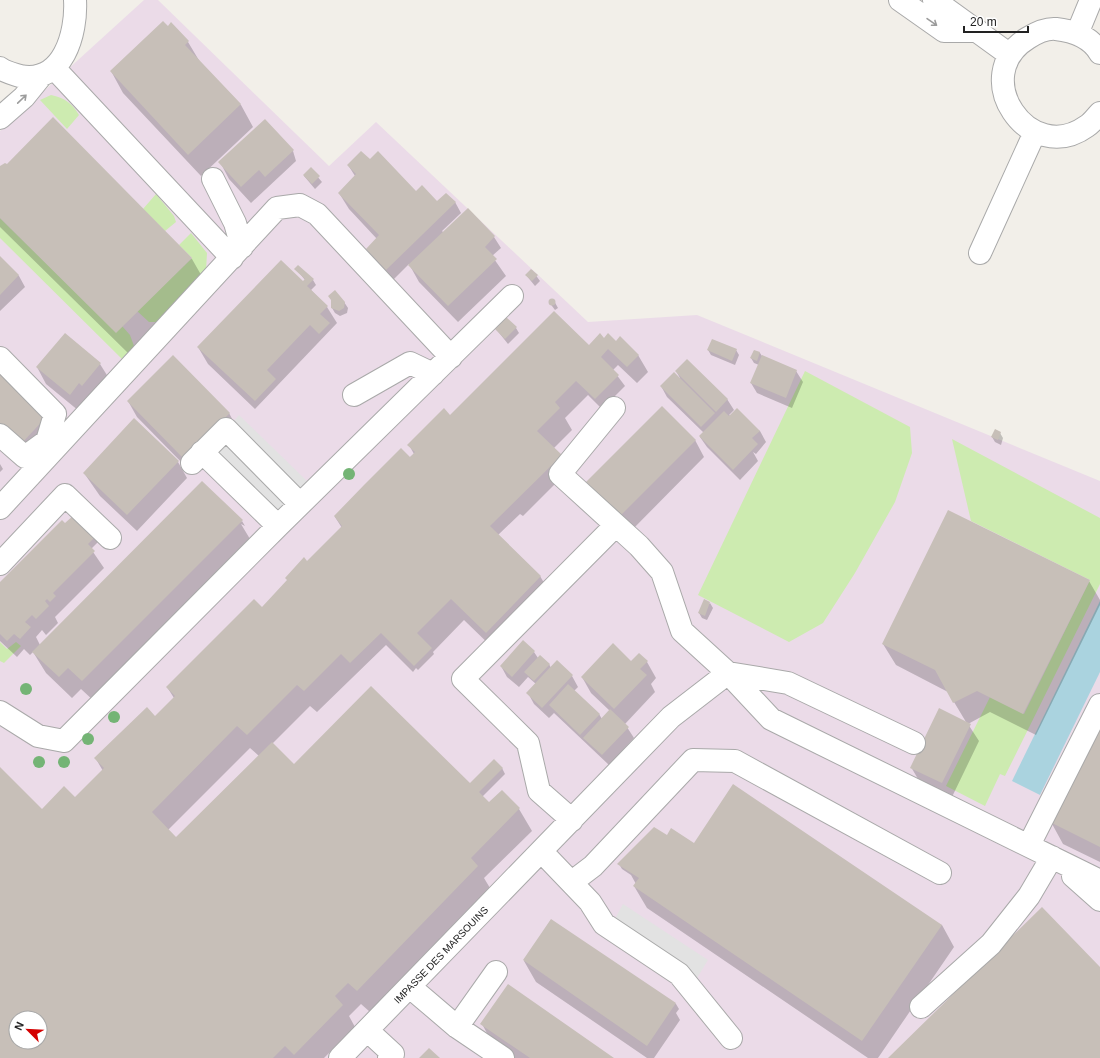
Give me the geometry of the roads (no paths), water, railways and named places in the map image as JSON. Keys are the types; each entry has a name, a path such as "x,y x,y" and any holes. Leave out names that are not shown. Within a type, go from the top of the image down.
{"street":[{"path":"0,118 24,97 62,58 68,48 74,19 75,0"},
{"path":"900,0 944,31 978,32"},
{"path":"934,0 1010,54"},
{"path":"1077,34 1091,0"},
{"path":"1100,53 1085,37 1070,30 1053,29 1036,33 1022,42 1010,54 1004,70 1003,89 1008,107 1019,122 1035,132 1052,136 1071,134 1087,126 1100,113"},
{"path":"6,77 47,72"},
{"path":"47,72 237,252"},
{"path":"980,253 1035,132"},
{"path":"213,179 235,223 237,252"},
{"path":"2,502 51,445 237,252 277,208 300,205 317,214 451,357"},
{"path":"0,712 38,736 64,741 300,504 512,296"},
{"path":"0,358 55,414 51,445"},
{"path":"354,395 410,363 433,374"},
{"path":"614,408 560,474 639,546 662,572 682,631 728,673 771,719 1052,856 1100,881"},
{"path":"278,526 197,457 226,429 300,504"},
{"path":"0,435 25,457 51,445"},
{"path":"0,564 65,495 110,538"},
{"path":"572,820 539,791 528,743 462,679 616,525"},
{"path":"728,673 788,683 914,743"},
{"name":"IMPASSE DES MARSOUINS","path":"340,1058 542,852 671,717 728,673"},
{"path":"1029,845 1100,705"},
{"path":"572,882 593,866 692,760 735,761 940,873"},
{"path":"542,852 590,902 604,924 680,974 731,1038"},
{"path":"1052,856 1100,900"},
{"path":"921,1007 991,944 1029,896 1052,856"},
{"path":"457,1027 496,972"},
{"path":"410,987 457,1027 503,1058"},
{"path":"368,1031 392,1054 389,1058"}],"water":[{"path":"1100,601 1100,672 1040,795 1012,781"}]}
